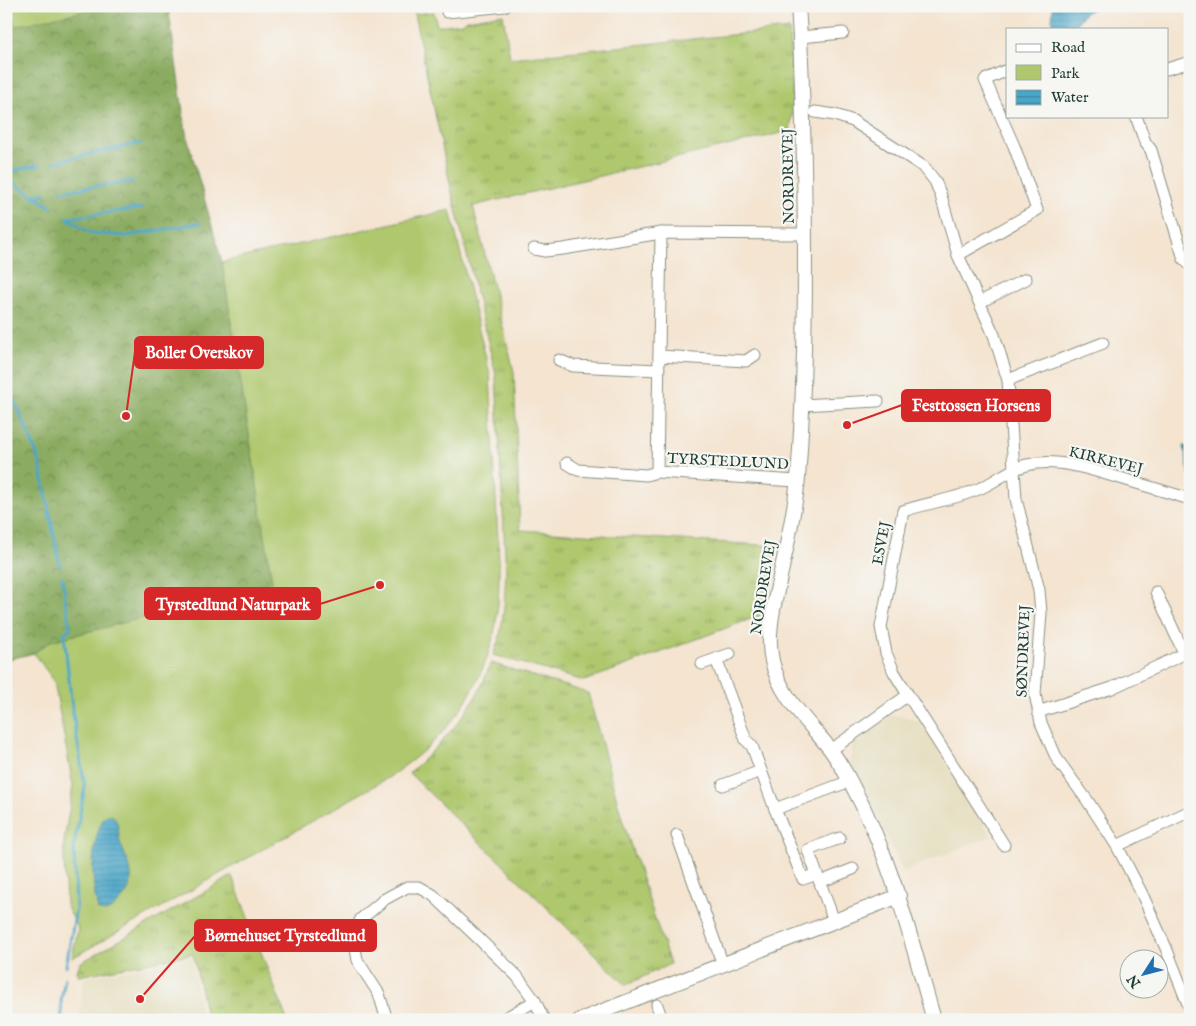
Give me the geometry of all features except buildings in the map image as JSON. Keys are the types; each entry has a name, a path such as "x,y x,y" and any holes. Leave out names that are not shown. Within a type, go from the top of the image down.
{"street":[{"path":"447,12 505,6"},
{"name":"NORDREVEJ","path":"798,6 805,234 805,319 798,481 771,621 770,641 774,668 788,698 831,750 850,781 881,844 899,896 934,1020"},
{"path":"800,37 843,33"},
{"path":"1168,69 1190,62"},
{"path":"958,254 1037,210 1014,146 984,80 1006,70"},
{"name":"SØNDREVEJ","path":"815,112 853,121 924,167 935,181 958,254 994,335 1008,380 1016,498 1039,590 1041,614 1035,694 1038,712 1057,759 1117,846 1142,894 1190,1009"},
{"path":"1137,118 1145,142 1151,150 1184,259 1190,265"},
{"path":"534,249 545,251 563,249 661,233 805,234"},
{"name":"TYRSTEDLUND","path":"656,472 661,233"},
{"path":"980,302 1026,279"},
{"path":"1008,380 1103,343"},
{"path":"659,356 746,361 755,355"},
{"path":"560,360 573,366 658,370"},
{"path":"801,405 878,401"},
{"name":"TYRSTEDLUND","path":"567,464 578,470 646,475 656,472 798,481"},
{"name":"KIRKEVEJ","path":"1015,469 1028,464 1074,465 1190,499"},
{"name":"ESVEJ","path":"1004,845 894,672 886,653 881,627 903,510 958,497 984,487 1015,469"},
{"path":"1038,712 1112,688 1187,652 1156,592"},
{"path":"702,664 730,654"},
{"path":"716,659 746,740 752,746 803,879 818,878 854,869"},
{"path":"831,750 908,695"},
{"path":"723,784 761,770"},
{"path":"775,808 850,781"},
{"path":"1117,846 1190,811"},
{"path":"677,835 723,965"},
{"path":"834,922 808,850 840,838"},
{"path":"387,1020 379,994 357,960 354,943 356,929 361,919 385,899 407,887 419,887 433,895 517,976 535,1001 544,1020"},
{"path":"580,1020 899,896"},
{"path":"502,1020 535,1001"},
{"path":"657,1005 662,1020"}],"shaded area":[{"path":"893,715 920,721 991,836 903,871 862,783 850,762 853,744"},
{"path":"191,957 202,1020 80,1020 84,978"}],"green space":[{"path":"6,6 168,6 186,133 222,262 272,582 231,596 51,641 34,653 6,660"},
{"path":"9,6 107,6 15,26"},
{"path":"434,12 437,26 462,23 466,20 503,14 510,58 789,29 793,109 790,131 473,206 514,372 520,530 777,546 764,614 584,681 493,655 500,636 506,572 496,375 452,193 414,14"},
{"path":"450,210 490,375 499,595 490,650 476,684 456,715 433,742 388,778 72,958 78,928 66,905 64,841 73,786 54,681 34,653 51,641 231,596 272,581 222,262"},
{"path":"491,663 588,693 623,822 670,964 626,985 409,773 429,755 456,725 479,691"},
{"path":"232,876 287,1020 207,1020 193,954 79,976 77,971 80,963"}],"water":[{"path":"1053,6 1101,6 1086,12 1073,28 1055,28 1052,20"},
{"path":"1185,445 1190,451 1190,478 1184,447"},
{"path":"108,815 114,816 116,820 120,842 130,869 131,879 128,891 124,897 111,909 103,912 98,910 94,887 93,863 99,828 104,817"}],"waterway":[{"path":"54,162 140,143"},
{"path":"6,172 39,165"},
{"path":"6,178 51,207"},
{"path":"61,191 133,181"},
{"path":"34,195 46,194"},
{"path":"68,218 142,208"},
{"path":"67,218 91,233 127,236 200,223"},
{"path":"6,388 19,410 39,460 60,566"},
{"path":"62,577 70,629 64,634 72,708 85,787 74,845 76,909 66,966"},
{"path":"62,1020 61,1001 65,978"}],"place":[{"name":"Boller Overskov","path":"126,416"},
{"name":"Festtossen Horsens","path":"847,425"},
{"name":"Tyrstedlund Naturpark","path":"380,585"},
{"name":"Børnehuset Tyrstedlund","path":"140,999"}]}
